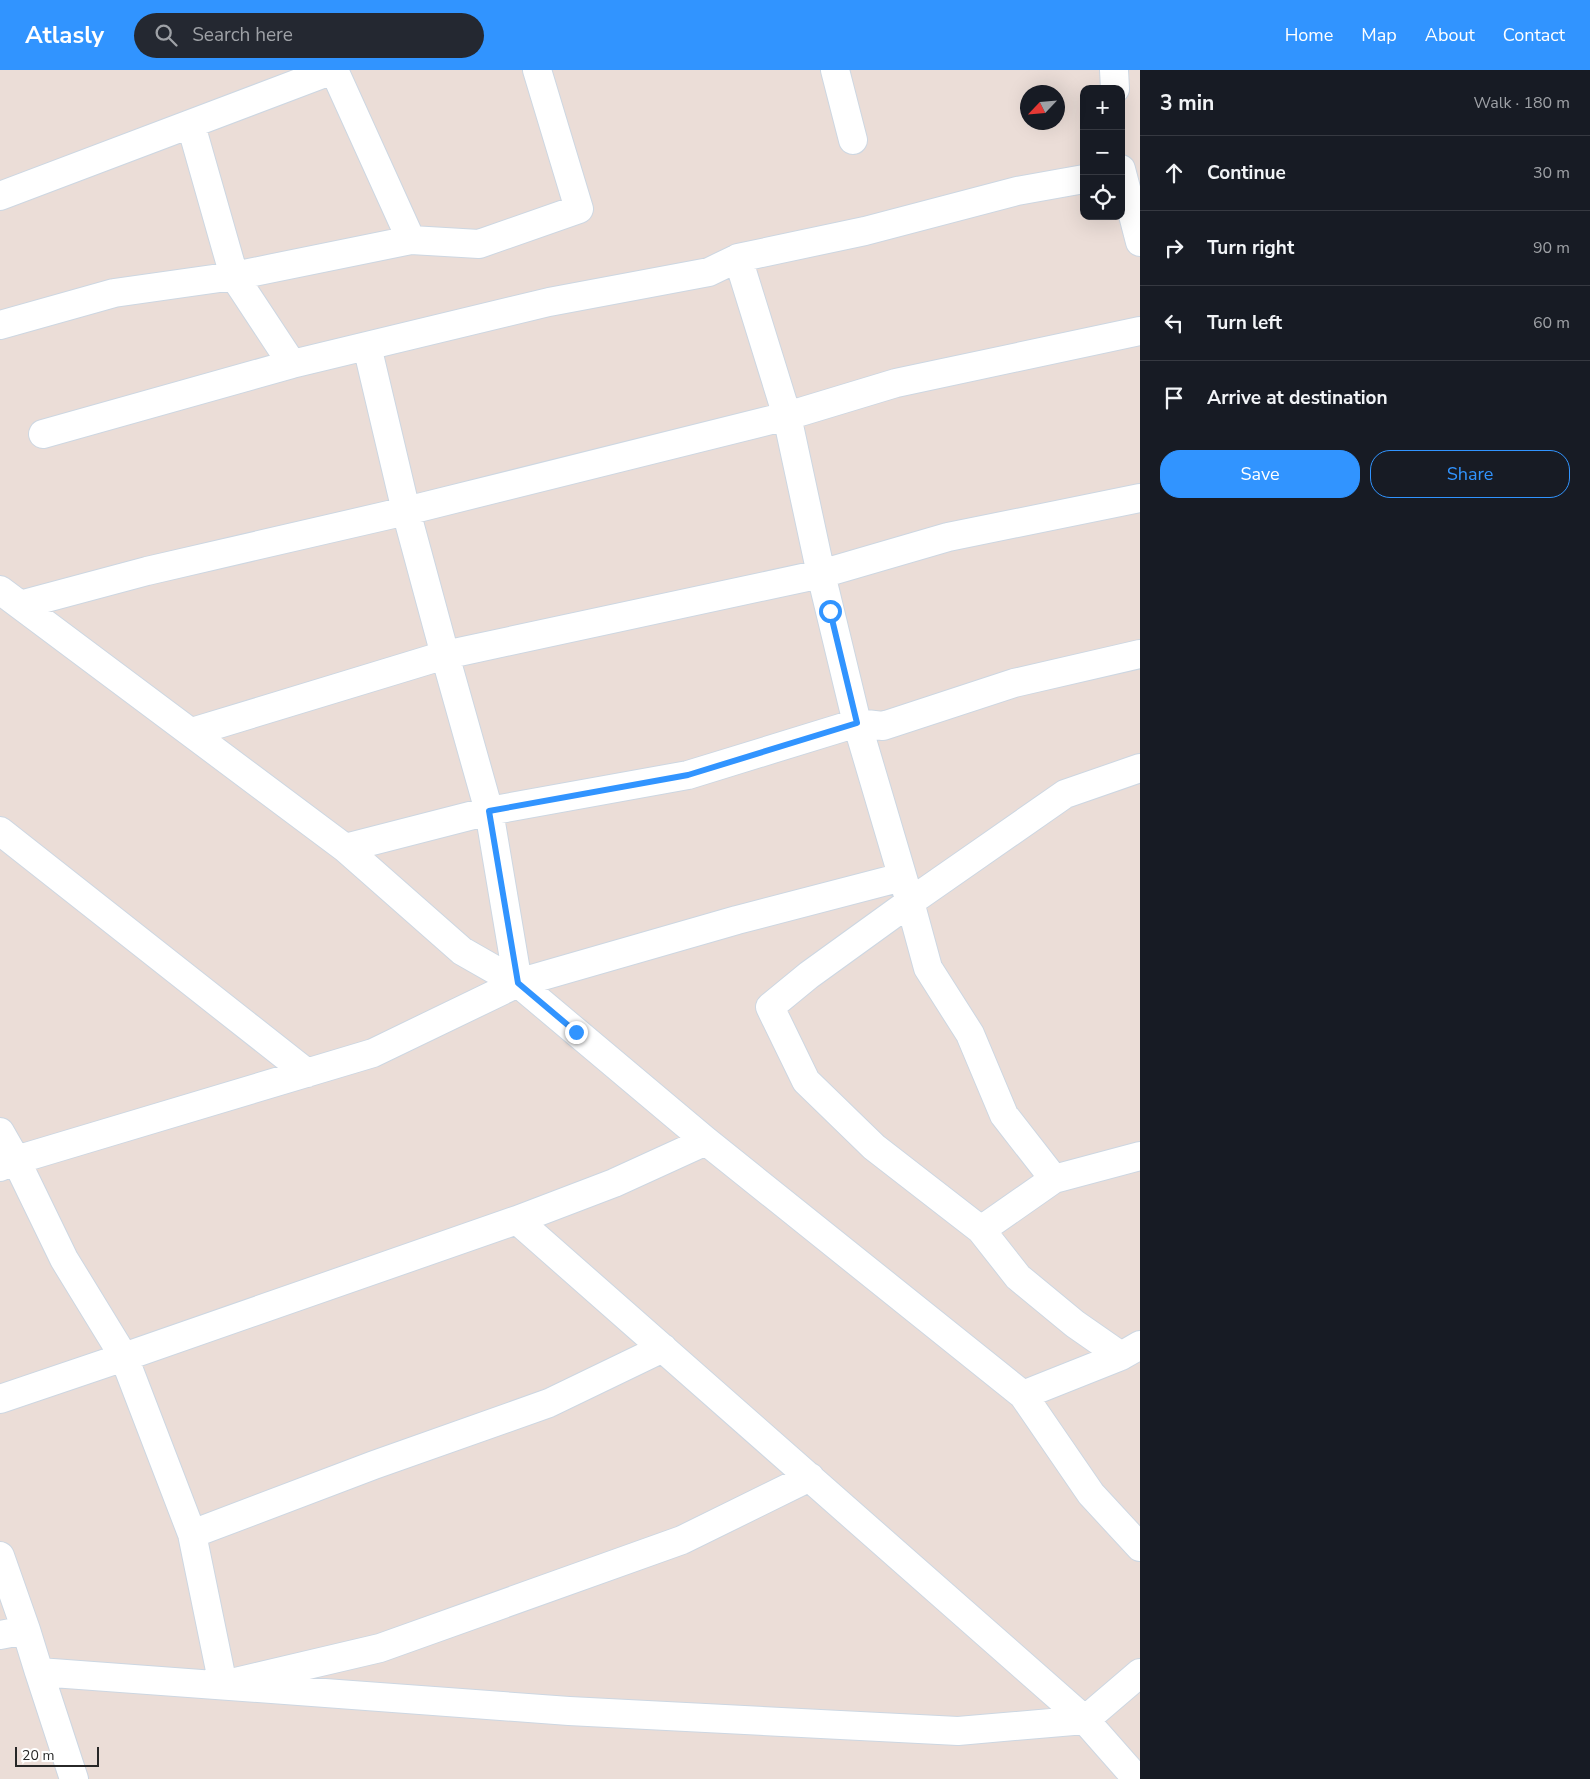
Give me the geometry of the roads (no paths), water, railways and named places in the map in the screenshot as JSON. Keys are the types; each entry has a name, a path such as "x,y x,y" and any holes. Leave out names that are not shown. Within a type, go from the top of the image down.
{"street":[{"path":"0,196 333,70 411,240"},
{"path":"0,325 114,293 234,276 411,240 479,244 579,210 537,70"},
{"path":"835,70 853,140"},
{"path":"1114,70 1115,85"},
{"path":"191,125 234,276 292,364"},
{"path":"1125,170 1140,168"},
{"path":"1122,175 1140,242"},
{"path":"43,434 292,364 549,302 709,272 738,258 865,231 1017,191 1080,180"},
{"path":"738,258 787,416 821,574 857,723 928,968 970,1034 1004,1115 1054,1178"},
{"path":"10,598 147,571 406,511 787,416 896,383 1140,331"},
{"path":"367,346 406,511 489,811 518,983"},
{"path":"192,732 446,655 821,574 948,537 1140,498"},
{"path":"10,598 346,848 462,951 518,983 706,1141 1022,1396 1091,1494 1140,1547"},
{"path":"346,848 489,811 688,775 857,723 883,726 1014,683 1140,654"},
{"path":"1130,1351 1075,1324 1018,1277 980,1230 874,1148 806,1081 770,1008 906,890 1065,794 1140,768"},
{"path":"0,831 307,1073"},
{"path":"8,1164 373,1053 518,983 737,920 906,890"},
{"path":"0,1132 8,1164 124,1357 192,1534 223,1685"},
{"path":"0,1399 517,1220 614,1183 706,1141"},
{"path":"980,1230 1054,1178 1140,1156"},
{"path":"517,1220 1085,1720 1137,1779"},
{"path":"192,1534 374,1465 549,1403 663,1348"},
{"path":"1022,1396 1130,1351"},
{"path":"223,1685 380,1648 682,1540 810,1477"},
{"path":"0,1556 74,1779"},
{"path":"0,1636 26,1630"},
{"path":"332,1693 380,1648"},
{"path":"39,1672 579,1712 958,1732 1085,1720 1140,1672"}]}
